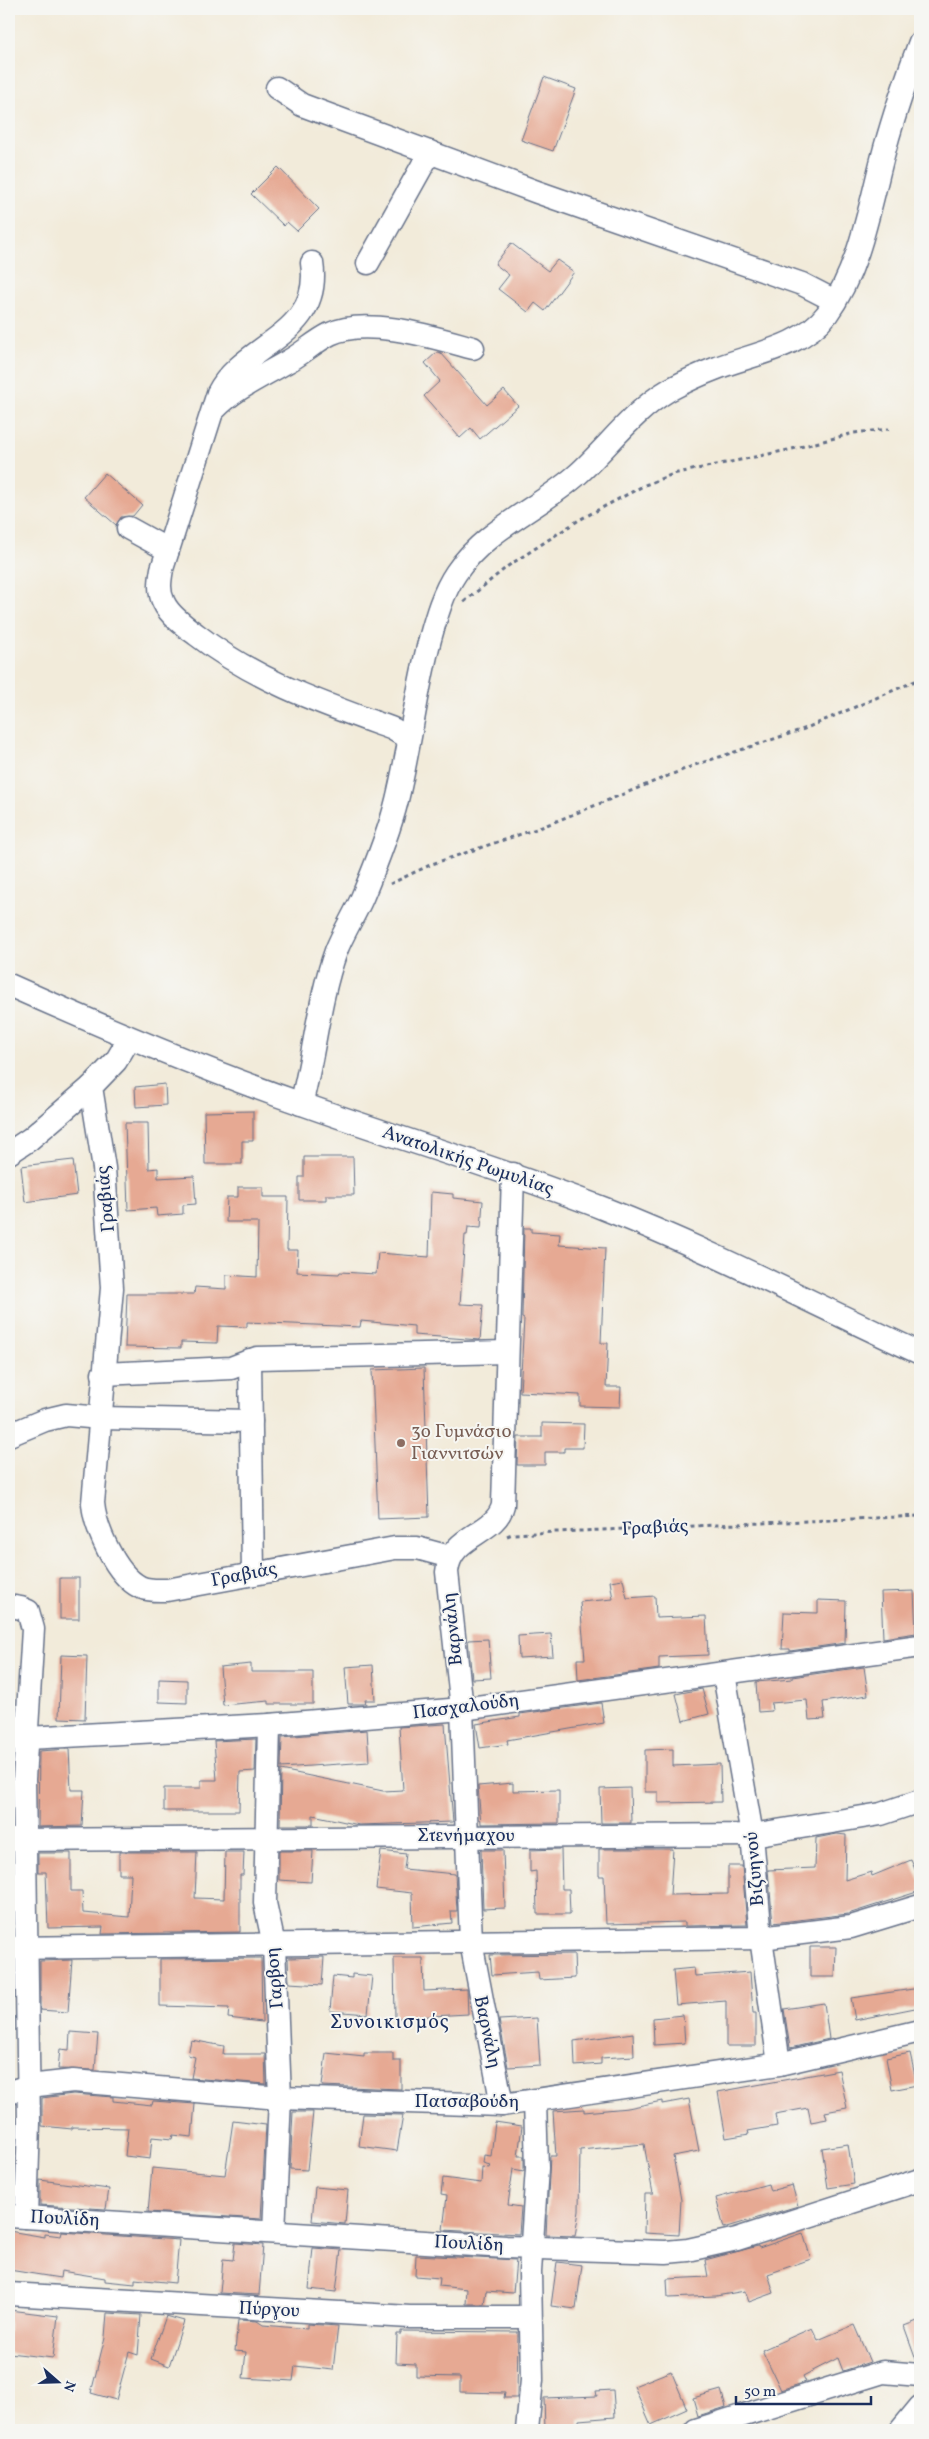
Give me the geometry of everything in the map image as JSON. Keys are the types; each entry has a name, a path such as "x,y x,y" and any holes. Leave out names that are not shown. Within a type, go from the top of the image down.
{"street":[{"path":"301,1104 314,1055 322,998 337,949 361,901 397,801 420,677 439,607 456,572 471,554 576,475 650,404 667,391 714,369 776,348 808,332 822,320 835,302 862,239 886,146 920,42"},
{"path":"277,88 302,105 537,192 802,284 835,302"},
{"path":"368,262 430,152"},
{"path":"312,263 313,283 300,317 226,380 218,393 168,550 160,586 164,603 188,628 228,657 294,693 393,729 408,738"},
{"path":"211,412 228,396 295,358 330,334 341,330 380,328 436,337 473,348"},
{"path":"128,528 168,550"},
{"name":"Ανατολικής Ρωμυλίας","path":"9,985 130,1039 301,1104 513,1174 607,1210 708,1253 920,1353"},
{"path":"9,1153 30,1139 91,1087 116,1061 130,1039"},
{"name":"Γραβιάς","path":"91,1087 104,1168 111,1259 111,1313 103,1374 93,1503 94,1518 100,1532 130,1580 140,1587 152,1590 167,1590 395,1548 417,1548 450,1557"},
{"path":"450,1557 456,1548 501,1512 507,1409 513,1174"},
{"path":"103,1374 231,1368 256,1358 507,1352"},
{"path":"250,1360 253,1574"},
{"path":"9,1435 56,1416 77,1415 100,1418 251,1421"},
{"name":"Βαρνάλη","path":"450,1557 447,1572 462,1709 471,1942 502,2105"},
{"path":"18,1609 33,1629 18,1738 24,1779 17,1840 18,2217"},
{"name":"Πασχαλούδη","path":"18,1738 269,1725 462,1709 920,1646"},
{"name":"Βιζυηνού","path":"724,1674 752,1834 761,1938 779,2064"},
{"name":"Γαρβοη","path":"269,1725 265,1903 274,1945 280,2098 274,2232"},
{"name":"Στενήμαχου","path":"17,1840 752,1834 868,1817 920,1801"},
{"path":"18,1948 761,1938 851,1927 920,1906"},
{"name":"Πατσαβούδη","path":"19,2089 73,2081 280,2098 502,2105 779,2064 920,2031"},
{"path":"527,2430 532,2380 530,2317 531,2248 537,2168 535,2101"},
{"name":"Πουλίδη","path":"18,2217 642,2253 688,2250 737,2239 920,2180"},
{"name":"Πύργου","path":"9,2294 410,2317 530,2317"},
{"path":"696,2430 883,2372 920,2375"},
{"path":"900,2430 920,2407"}],"path":[{"path":"463,603 508,566 579,520 654,481 673,474 788,450 854,433 889,429"},
{"path":"361,901 377,890 432,864 542,828 695,765 804,729 920,679"},
{"name":"Γραβιάς","path":"503,1537 512,1534 920,1516"}],"building":[{"path":"544,77 576,89 553,151 521,140"},
{"path":"278,167 319,209 297,231 287,222 284,226 251,194"},
{"path":"511,243 548,271 557,260 574,272 545,311 535,303 528,312 498,289 509,275 495,264"},
{"path":"437,352 441,353 487,405 504,390 518,406 480,439 471,428 460,438 424,396 440,381 425,363"},
{"path":"105,473 142,505 133,516 121,517 116,525 84,497"},
{"path":"165,1084 166,1105 136,1107 135,1087"},
{"path":"253,1111 253,1141 242,1141 242,1164 205,1164 204,1112"},
{"path":"125,1123 148,1123 149,1169 158,1168 158,1178 194,1176 196,1204 183,1205 183,1214 157,1216 156,1208 128,1210"},
{"path":"304,1157 353,1157 354,1195 326,1195 326,1200 299,1200 299,1177 304,1177"},
{"path":"73,1160 77,1195 25,1202 21,1166"},
{"path":"238,1187 263,1187 263,1197 288,1197 287,1250 298,1250 297,1272 376,1274 378,1253 429,1257 431,1192 453,1194 453,1198 483,1201 481,1228 468,1227 467,1235 465,1235 460,1304 483,1305 480,1340 414,1335 414,1326 361,1321 360,1327 247,1322 247,1327 218,1326 217,1343 181,1342 181,1348 125,1347 127,1294 194,1294 195,1287 226,1289 226,1275 257,1277 258,1222 226,1222 227,1197 238,1197"},
{"path":"524,1228 531,1228 531,1232 560,1234 559,1245 605,1248 601,1343 608,1343 606,1387 621,1387 620,1407 580,1406 580,1395 520,1392 524,1319 522,1318"},
{"name":"3ο Γυμνάσιο Γιαννιτσών","path":"424,1368 429,1517 378,1519 372,1370"},
{"path":"542,1423 584,1424 583,1448 564,1448 564,1452 545,1452 545,1465 517,1465 518,1437 542,1437"},
{"path":"60,1578 79,1578 79,1619 60,1619"},
{"path":"623,1579 627,1598 655,1596 656,1618 706,1616 708,1655 659,1657 659,1669 578,1680 577,1659 585,1659 580,1602 613,1599 610,1581"},
{"path":"914,1591 916,1633 883,1638 881,1592"},
{"path":"818,1600 846,1601 845,1643 790,1651 790,1649 782,1649 784,1612 818,1613"},
{"path":"551,1634 553,1656 519,1658 518,1636"},
{"path":"488,1639 491,1678 472,1679 468,1640"},
{"path":"61,1655 87,1656 85,1719 59,1718"},
{"path":"251,1664 251,1672 313,1672 313,1704 269,1704 269,1701 223,1705 220,1667"},
{"path":"373,1665 375,1700 365,1700 366,1704 348,1704 345,1667"},
{"path":"864,1667 868,1695 823,1702 825,1719 809,1720 807,1700 771,1703 772,1711 758,1712 756,1682 792,1679 792,1677"},
{"path":"159,1679 187,1680 187,1703 159,1702"},
{"path":"702,1689 709,1714 683,1721 676,1694"},
{"path":"601,1703 604,1723 507,1740 508,1744 480,1748 476,1724 520,1717 520,1714"},
{"path":"445,1724 453,1822 359,1825 313,1815 313,1825 280,1825 281,1770 383,1791 403,1790 399,1727"},
{"path":"367,1730 369,1762 281,1768 282,1737"},
{"path":"256,1739 255,1771 240,1772 239,1811 164,1811 164,1788 201,1788 201,1780 217,1780 214,1741"},
{"path":"69,1749 71,1790 84,1790 82,1826 38,1827 39,1751"},
{"path":"673,1749 673,1766 720,1764 721,1802 658,1803 658,1792 645,1792 645,1750"},
{"path":"9,1752 12,1752 12,1827 9,1827"},
{"path":"513,1783 513,1791 559,1790 559,1823 481,1824 478,1786"},
{"path":"630,1788 631,1823 601,1823 600,1789"},
{"path":"837,1834 846,1835 845,1880 871,1872 872,1876 911,1860 920,1881 920,1891 848,1914 773,1923 768,1870 815,1868 816,1838"},
{"path":"561,1849 562,1889 569,1889 570,1914 537,1914 536,1871 530,1872 530,1850"},
{"path":"599,1849 673,1849 670,1895 728,1894 728,1866 742,1866 747,1925 685,1926 685,1922 606,1924 604,1876 599,1876"},
{"path":"481,1850 503,1850 505,1908 483,1909"},
{"path":"279,1851 313,1851 311,1882 279,1880"},
{"path":"381,1851 406,1854 404,1869 455,1874 457,1911 451,1911 452,1923 413,1927 412,1893 376,1889"},
{"path":"119,1852 197,1852 195,1898 224,1899 225,1852 244,1852 243,1875 240,1875 240,1932 102,1934 103,1927 48,1928 46,1872 38,1872 38,1853 71,1853 71,1891 82,1891 83,1913 129,1917 131,1874 119,1874"},
{"path":"810,1947 836,1947 835,1977 810,1977"},
{"path":"574,1954 575,1978 539,1980 538,1972 492,1975 490,1955"},
{"path":"324,1957 322,1985 289,1983 288,1958"},
{"path":"261,1958 262,2022 228,2018 229,2008 160,2006 160,1959"},
{"path":"394,1958 423,1958 424,1991 467,1989 468,2014 395,2018"},
{"path":"72,1960 68,2012 40,2010 40,1961"},
{"path":"694,1968 695,1976 750,1972 753,2013 756,2013 756,2046 726,2046 726,2001 676,2005 673,1970"},
{"path":"352,1974 372,1976 368,2014 330,2011 333,1976 352,1978"},
{"path":"920,1988 920,2007 855,2020 851,1998"},
{"path":"824,2003 829,2039 790,2048 784,2009"},
{"path":"683,2015 685,2043 654,2045 653,2018"},
{"path":"537,2018 540,2065 508,2067 499,2020"},
{"path":"70,2032 98,2034 95,2070 58,2069 60,2049 69,2050"},
{"path":"633,2033 634,2056 601,2058 601,2064 575,2066 574,2041"},
{"path":"191,2040 224,2046 223,2054 265,2054 266,2084 191,2078 195,2057 188,2055"},
{"path":"326,2053 364,2057 364,2053 393,2053 393,2061 401,2061 401,2089 322,2086"},
{"path":"910,2053 917,2085 892,2090 886,2058"},
{"path":"839,2070 847,2108 825,2112 827,2119 811,2122 808,2108 775,2114 777,2126 748,2131 749,2134 726,2138 718,2092"},
{"path":"73,2094 113,2097 113,2101 152,2105 153,2101 195,2104 192,2137 173,2135 172,2139 152,2137 150,2159 125,2156 128,2128 72,2127 72,2129 42,2126 42,2098"},
{"path":"689,2099 699,2151 673,2156 681,2200 679,2235 644,2233 645,2194 653,2194 644,2144 580,2150 579,2211 575,2236 546,2235 550,2156 556,2156 553,2111 584,2109 584,2112 628,2108 662,2101 662,2104"},
{"path":"293,2112 313,2112 307,2170 290,2169"},
{"path":"363,2114 403,2115 397,2151 359,2146"},
{"path":"233,2121 266,2125 261,2219 148,2212 152,2168 225,2175"},
{"path":"495,2122 522,2126 518,2156 524,2156 524,2171 513,2169 508,2205 521,2207 519,2234 443,2230 447,2196 441,2195 443,2178 481,2183 482,2167 489,2168 490,2165 483,2163 484,2155 491,2156"},
{"path":"848,2144 854,2184 828,2188 822,2148"},
{"path":"9,2176 14,2176 13,2202 9,2202"},
{"path":"40,2180 109,2189 106,2209 40,2205"},
{"path":"768,2184 770,2191 792,2185 798,2206 724,2228 716,2198"},
{"path":"315,2187 348,2190 345,2224 312,2221"},
{"path":"9,2231 45,2237 45,2234 61,2236 62,2232 179,2240 175,2283 135,2279 135,2284 105,2281 105,2278 61,2271 60,2278 9,2270"},
{"path":"803,2233 811,2259 768,2274 774,2293 749,2302 745,2291 716,2296 668,2298 667,2279 708,2277 705,2260 758,2246 759,2248"},
{"path":"235,2243 263,2245 259,2295 220,2293 223,2259 233,2260"},
{"path":"313,2248 341,2250 336,2292 309,2289"},
{"path":"416,2255 516,2260 513,2293 486,2291 484,2304 466,2304 467,2289 439,2286 440,2278 415,2276"},
{"path":"557,2262 582,2265 576,2309 551,2306"},
{"path":"9,2310 58,2316 53,2358 9,2353"},
{"path":"107,2313 141,2315 138,2355 129,2352 116,2400 91,2393 105,2337"},
{"path":"166,2316 184,2321 169,2366 151,2359"},
{"path":"238,2320 257,2321 263,2325 307,2329 307,2324 338,2326 333,2370 295,2366 293,2381 243,2378 246,2352 235,2351"},
{"path":"920,2320 920,2362 917,2362 904,2326"},
{"path":"854,2325 870,2362 843,2371 838,2358 803,2376 806,2382 781,2390 762,2350 812,2328 818,2340"},
{"path":"401,2331 518,2332 517,2398 504,2398 505,2393 460,2392 460,2377 416,2376 416,2364 396,2363 397,2334 401,2334"},
{"path":"671,2371 687,2409 651,2425 634,2386"},
{"path":"613,2390 615,2417 579,2420 579,2430 545,2430 544,2398 597,2396 596,2391"},
{"path":"721,2390 726,2407 698,2416 693,2398"}],"place":[{"name":"3ο Γυμνάσιο Γιαννιτσών","path":"401,1443"}],"district":[{"name":"Συνοικισμός","path":"390,2023"}]}
